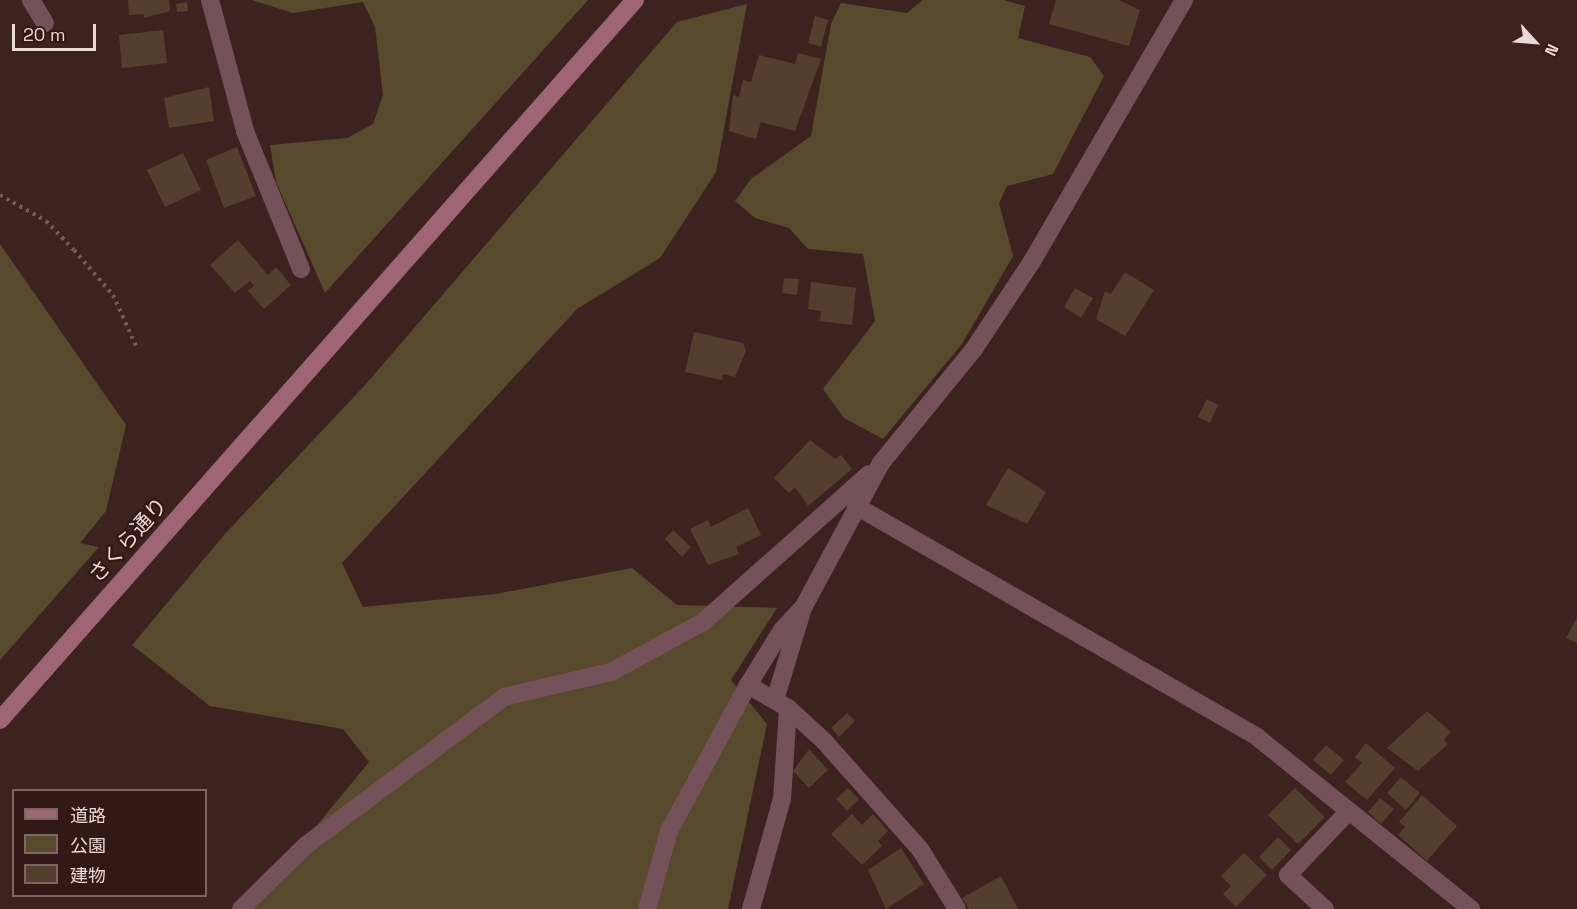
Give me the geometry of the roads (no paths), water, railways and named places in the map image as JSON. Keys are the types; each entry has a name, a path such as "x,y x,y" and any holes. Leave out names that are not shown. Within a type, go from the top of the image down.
{"street":[{"path":"31,0 45,23"},
{"path":"210,0 245,131 302,269"},
{"name":"さくら通り","path":"0,720 636,0"},
{"path":"240,909 305,846 504,697 611,672 703,622 881,463 974,349 1031,263 1184,0"},
{"path":"751,909 782,799 781,704 804,606 881,463"},
{"path":"856,506 1257,737 1471,909"},
{"path":"647,909 669,831 748,685 782,630 804,606"},
{"path":"748,685 781,704 920,849 957,909"},
{"path":"1325,909 1288,875 1349,811"}]}
